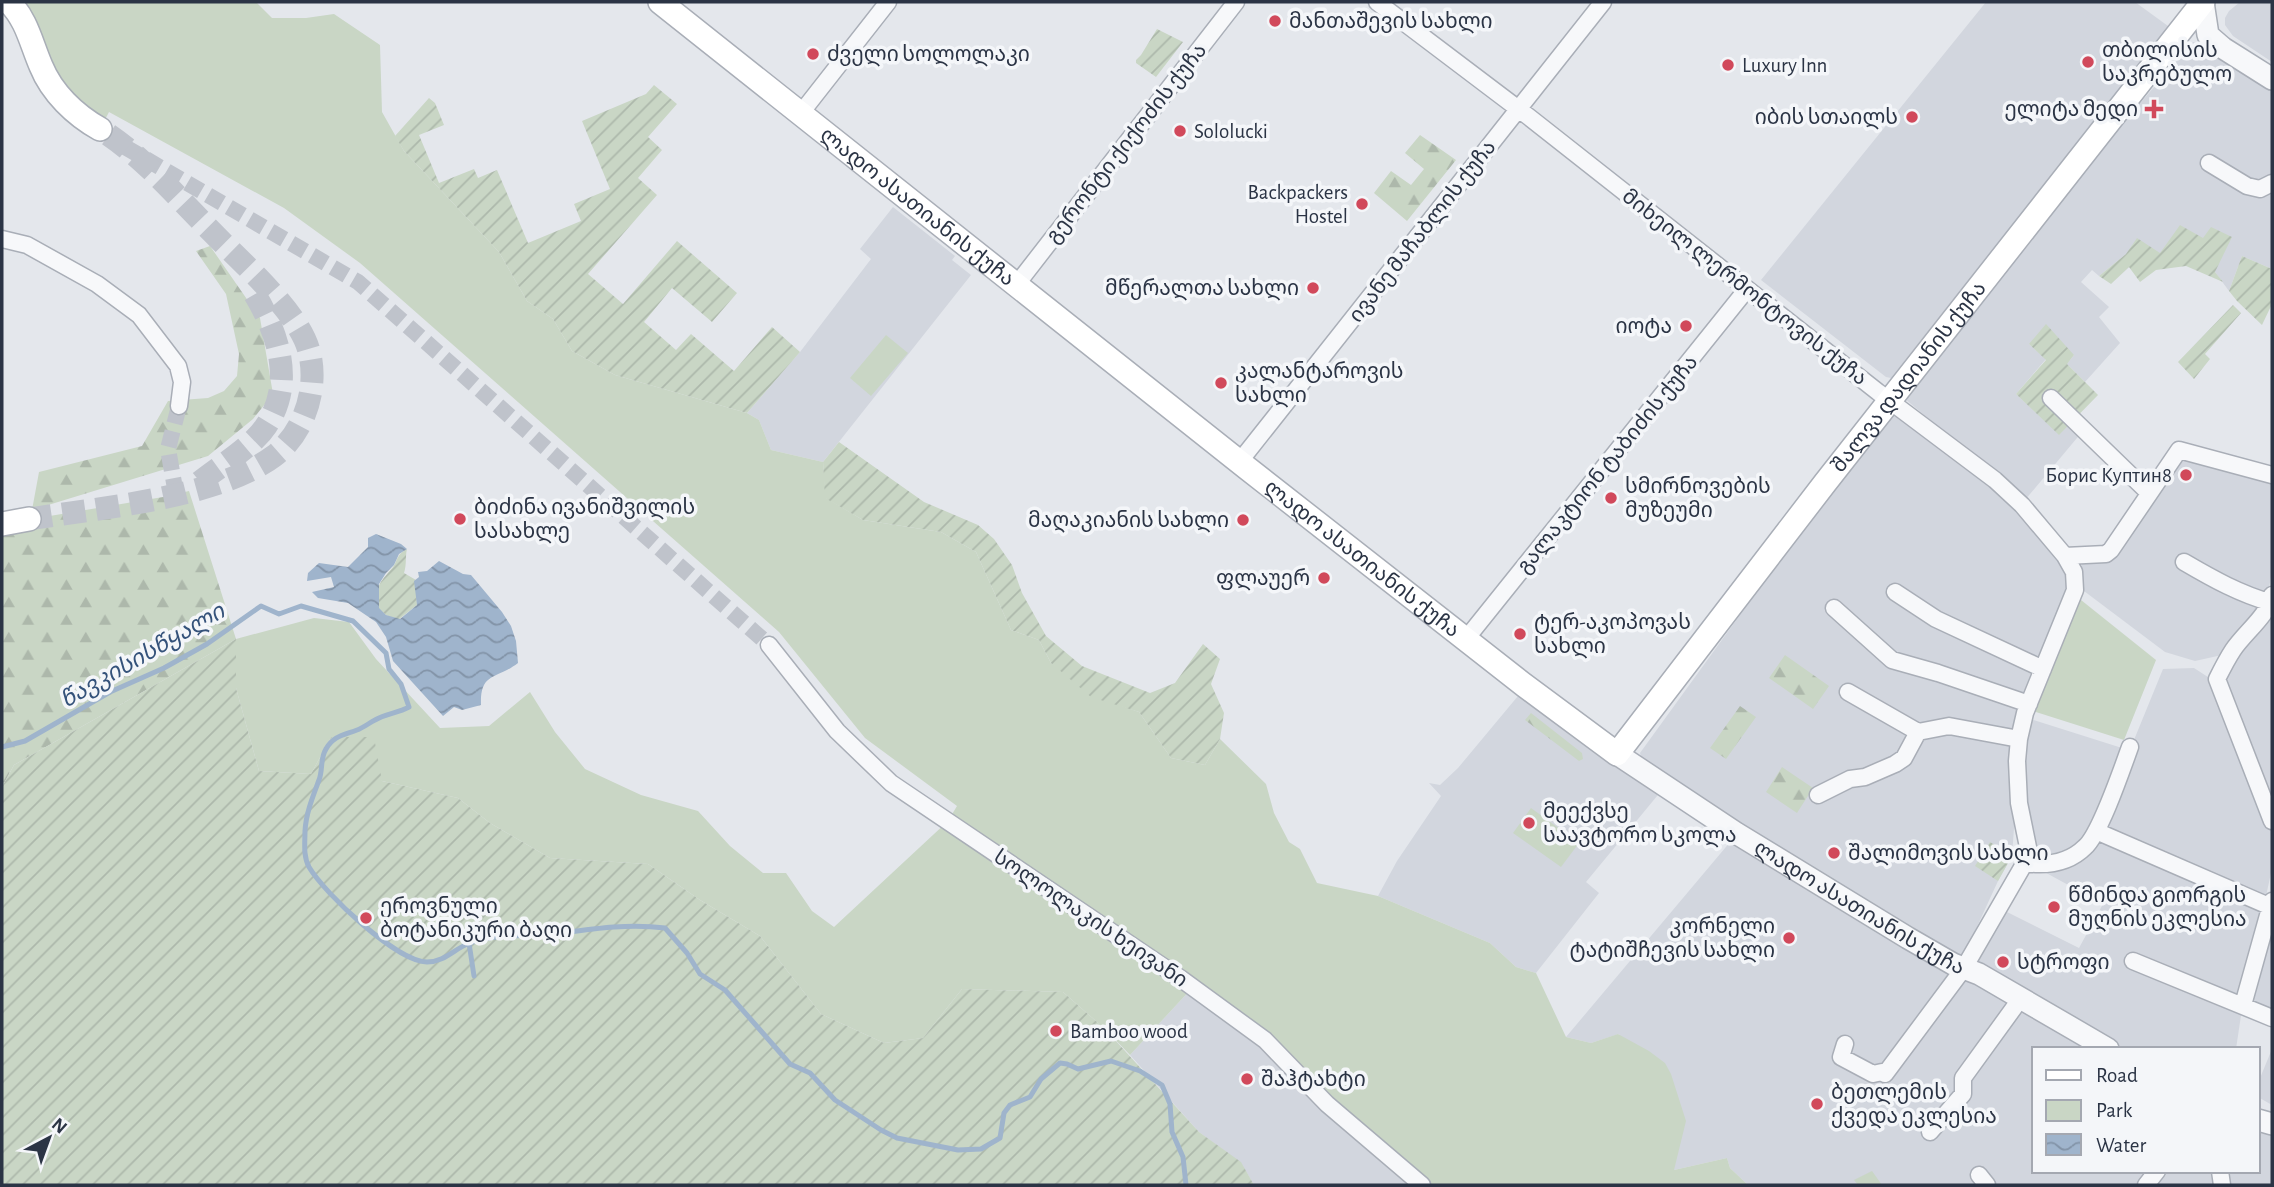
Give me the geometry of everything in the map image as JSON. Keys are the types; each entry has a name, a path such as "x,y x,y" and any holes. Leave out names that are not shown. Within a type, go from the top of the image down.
{"main road":[{"path":"9,2 27,27 41,68 49,82 71,108 100,129"},
{"name":"ლადო ასათიანის ქუჩა","path":"660,2 1466,639 1617,754"},
{"name":"შალვა დადიანის ქუჩა","path":"1617,754 2203,2"},
{"path":"2,524 29,519"}],"street":[{"path":"801,113 888,2"},
{"name":"გერონტი ქიქოძის ქუჩა","path":"1017,284 1236,2"},
{"name":"მიხეილ ლერმონტოვის ქუჩა","path":"1377,2 1995,480 2044,529 2074,572 2075,590 2043,669"},
{"name":"ივანე მაჩაბლის ქუჩა","path":"1240,461 1603,2"},
{"path":"2203,2 2208,35 2229,52 2272,79"},
{"path":"2209,163 2247,186 2260,189 2272,183"},
{"path":"2,239 27,245 97,284 139,315 178,366 182,382 179,406"},
{"name":"გალაკტიონ ტაბიძის ქუჩა","path":"1466,639 1747,289"},
{"path":"2051,398 2148,492"},
{"path":"2065,556 2106,554 2179,450 2272,475"},
{"path":"2184,562 2222,585 2258,600 2272,600"},
{"path":"1845,1044 1840,1057 1872,1074 1885,1074 1964,968 2012,887 2029,852 2019,803 2017,761 2019,739 2043,669 1936,619 1895,592"},
{"path":"2272,600 2234,648 2217,680 2272,821"},
{"path":"1834,608 1892,660 2029,704"},
{"name":"სოლოლაკის ხეივანი","path":"769,645 837,731 891,783 1180,978 1265,1040 1327,1104 1422,1185"},
{"path":"1848,692 1918,732 1949,726 2019,739"},
{"path":"1818,795 1850,779 1873,774 1895,764 1904,758 1918,732"},
{"path":"2024,863 2043,866 2061,862 2086,847 2096,831 2130,747"},
{"name":"ლადო ასათიანის ქუჩა","path":"1617,754 1736,833 1908,939 1979,974 2105,1047"},
{"path":"2096,831 2272,904 2243,1005"},
{"path":"2133,961 2272,1018"},
{"path":"1930,1132 1963,1094 1963,1078 2021,998"}],"shaded area":[{"path":"1986,2 2135,2 2179,34 2043,187 1891,378 1886,377 1761,280"},
{"path":"2240,2 2272,2 2272,62 2233,36 2225,25 2229,11"},
{"path":"2193,42 2214,46 2272,87 2272,269 2242,256 2229,291 2215,272 2203,238 2160,254 2126,254 2099,276 2092,270 2081,282 2109,307 2099,317 2120,343 2085,382 2067,364 2074,355 2029,344 2046,359 2016,394 2059,434 2071,421 2082,432 2025,500 1904,398 2059,197"},
{"path":"893,207 955,256 952,260 971,275 823,462 771,450 759,420 747,413 800,352 871,259 860,249"},
{"path":"1890,408 2022,511 2065,563 2069,590 2035,663 2012,743 2027,718 2122,748 2094,828 2084,844 2060,858 2025,859 2015,814 2012,856 1964,955 1957,959 1643,763 1640,753"},
{"path":"2176,456 2272,479 2272,571 2267,599 2222,655 2195,661 2165,652 2080,588 2079,571 2087,554 2110,553"},
{"path":"2272,611 2272,805 2222,682 2237,651"},
{"path":"2194,668 2211,679 2272,833 2272,868 2265,901 2098,828 2163,669"},
{"name":"მეექვსე საავტორო სკოლა","path":"1523,690 1662,790 1586,882 1599,893 1536,973 1516,967 1490,943 1378,896 1397,861 1441,796 1429,783 1440,785 1458,768"},
{"path":"2099,833 2269,907 2243,1002 2236,1047 2112,1047 1975,961 2005,911 2079,948 2103,904 2039,869"},
{"path":"1736,835 2100,1047 2032,1047 2032,1173 2260,1173 2260,1126 2272,1129 2272,1185 1748,1185 1730,1168 1727,1158 1674,1170 1619,1034 1591,1043 1566,1037"},
{"path":"2272,907 2272,1014 2247,1003"},
{"path":"1193,987 1393,1161 1432,1185 1254,1185 1241,1163 1199,1132 1130,1055"},
{"path":"2272,1049 2272,1105 2260,1098 2260,1078"}],"green space":[{"path":"9,2 256,2 272,18 306,18 334,14 380,45 382,112 404,151 499,252 527,301 553,319 572,351 615,375 747,413 759,420 771,450 823,462 826,498 863,520 941,532 976,552 1011,630 1039,640 1051,663 1119,705 1139,712 1171,758 1205,765 1220,739 1266,784 1274,813 1289,842 1300,849 1317,883 1378,896 1490,943 1516,967 1536,973 1566,1037 1591,1043 1618,1034 1665,1063 1686,1121 1674,1170 1727,1158 1730,1168 1748,1185 1432,1185 1393,1161 1193,987 1130,1055 1063,992 962,989 923,1038 884,1043 821,1014 760,936 700,900 648,864 550,858 490,823 458,798 382,781 331,737 311,774 259,771 236,688 236,639 314,618 349,622 376,659 440,728 489,726 530,692 555,732 585,769 641,795 698,811 730,846 763,873 786,873 812,911 834,927 948,821 957,806 865,738 779,632 360,263 284,208 109,112 100,129 86,121"},
{"path":"1157,29 1183,42 1156,77 1136,63 1136,60"},
{"path":"654,85 677,104 648,137 662,150 638,178 657,195 588,274 623,304 677,241 737,293 712,322 672,288 644,322 676,350 691,334 734,371 772,327 800,352 747,413 615,375 572,351 553,319 527,301 499,252 404,151 395,136 429,98 435,103 444,125 419,135 439,183 474,169 478,178 497,170 528,243 581,221 574,204 610,189 582,121 646,94"},
{"path":"1420,135 1456,160 1407,221 1374,193 1391,171 1411,185 1424,169 1405,153"},
{"path":"2180,225 2203,238 2211,227 2232,237 2215,272 2223,282 2186,266 2156,270 2140,282 2129,267 2111,284 2099,276 2126,254 2137,238 2160,253"},
{"path":"210,246 260,318 273,394 253,419 208,456 32,510 39,472 142,446 168,401 208,398 224,391 237,376 239,354 226,294 196,251"},
{"path":"2242,256 2272,269 2272,304 2262,325 2229,291"},
{"path":"2233,305 2241,313 2205,354 2210,359 2194,379 2178,362"},
{"path":"2046,324 2074,355 2067,364 2098,395 2059,435 2016,394 2046,360 2029,344"},
{"path":"886,335 908,353 871,396 850,378"},
{"path":"839,442 924,502 978,525 994,539 1012,565 1022,593 1046,636 1082,666 1150,693 1175,683 1203,644 1220,659 1211,684 1224,713 1220,739 1205,765 1171,758 1139,712 1091,697 1051,663 1039,640 1011,630 976,552 941,532 863,520 825,498 823,462"},
{"path":"189,491 236,639 14,765 2,787 2,524"},
{"path":"407,549 404,573 416,580 417,605 398,620 379,609 378,589 399,555"},
{"path":"2076,596 2156,660 2124,740 2030,710"},
{"name":"ეროვნული ბოტანიკური ბაღი","path":"236,639 236,688 259,771 311,774 331,737 374,737 382,781 458,798 490,823 550,858 648,864 700,900 760,936 821,1014 884,1043 923,1038 962,989 1063,992 1105,1029 1199,1132 1241,1162 1254,1185 2,1185 2,787 14,765"},
{"path":"1785,655 1829,686 1813,709 1769,678"},
{"path":"1740,706 1756,717 1726,759 1710,748"},
{"path":"1531,713 1582,753 1583,759 1579,761 1525,720"},
{"path":"1782,767 1813,788 1797,813 1766,792"},
{"path":"1531,808 1579,843 1561,867 1513,833"},
{"path":"1990,842 2012,856 1998,881 1975,866"},
{"path":"1872,1171 1882,1185 1858,1185 1854,1180"}],"water":[{"path":"376,534 407,549 399,554 379,584 379,608 386,615 400,619 417,605 414,581 419,577 418,572 427,571 439,561 463,574 471,575 511,626 516,641 518,663 486,682 481,694 481,705 462,710 454,707 443,716 393,661 386,637 376,622 348,603 318,598 312,592 334,587 331,577 307,581 308,573 319,563 348,567 368,547 368,538"}],"waterway":[{"name":"წავკისისწყალი","path":"2,747 25,741 110,692 164,668 207,644 261,606 279,614 301,606 353,621 386,653 389,669 401,684 409,707 339,736 329,745 323,756 307,818 305,854 317,879 345,909 380,939 414,959 427,962 439,960 470,943 491,938 623,926 665,928 687,953 700,974 725,990 790,1064 810,1073 835,1100 897,1138 958,1150 981,1149 1000,1138 1004,1113 1010,1105 1030,1097 1041,1079 1060,1063 1078,1069 1111,1061 1140,1071 1162,1085 1170,1104 1172,1132 1183,1157 1186,1185"},
{"path":"469,943 474,976"}],"tunnel":[{"path":"29,519 156,499 222,482 250,470 274,456 294,435 310,394 312,365 309,351 294,320 282,304 159,178 131,152 100,129"},
{"path":"125,147 358,282 769,645"},
{"path":"200,482 260,434 275,408 280,390 281,372 274,336 249,285"},
{"path":"176,494 168,449 179,406"}],"place":[{"name":"მანთაშევის სახლი","path":"1275,21"},
{"name":"ძველი სოლოლაკი","path":"813,54"},
{"name":"თბილისის საკრებულო","path":"2088,62"},
{"name":"Luxury Inn","path":"1728,65"},
{"name":"ელიტა მედი","path":"2154,109"},
{"name":"იბის სთაილს","path":"1912,117"},
{"name":"Sololucki","path":"1180,131"},
{"name":"Backpackers Hostel","path":"1362,204"},
{"name":"მწერალთა სახლი","path":"1313,288"},
{"name":"იოტა","path":"1686,326"},
{"name":"კალანტაროვის სახლი","path":"1221,383"},
{"name":"Борис Куптин8","path":"2186,475"},
{"name":"სმირნოვების მუზეუმი","path":"1611,498"},
{"name":"ბიძინა ივანიშვილის სასახლე","path":"460,519"},
{"name":"მაღაკიანის სახლი","path":"1243,520"},
{"name":"ფლაუერ","path":"1324,578"},
{"name":"ტერ-აკოპოვას სახლი","path":"1520,634"},
{"name":"მეექვსე საავტორო სკოლა","path":"1529,823"},
{"name":"შალიმოვის სახლი","path":"1834,853"},
{"name":"წმინდა გიორგის მუღნის ეკლესია","path":"2054,907"},
{"name":"ეროვნული ბოტანიკური ბაღი","path":"366,918"},
{"name":"კორნელი ტატიშჩევის სახლი","path":"1789,938"},
{"name":"სტროფი","path":"2003,962"},
{"name":"Bamboo wood","path":"1056,1031"},
{"name":"შაჰტახტი","path":"1247,1079"},
{"name":"ბეთლემის ქვედა ეკლესია","path":"1817,1104"}]}
